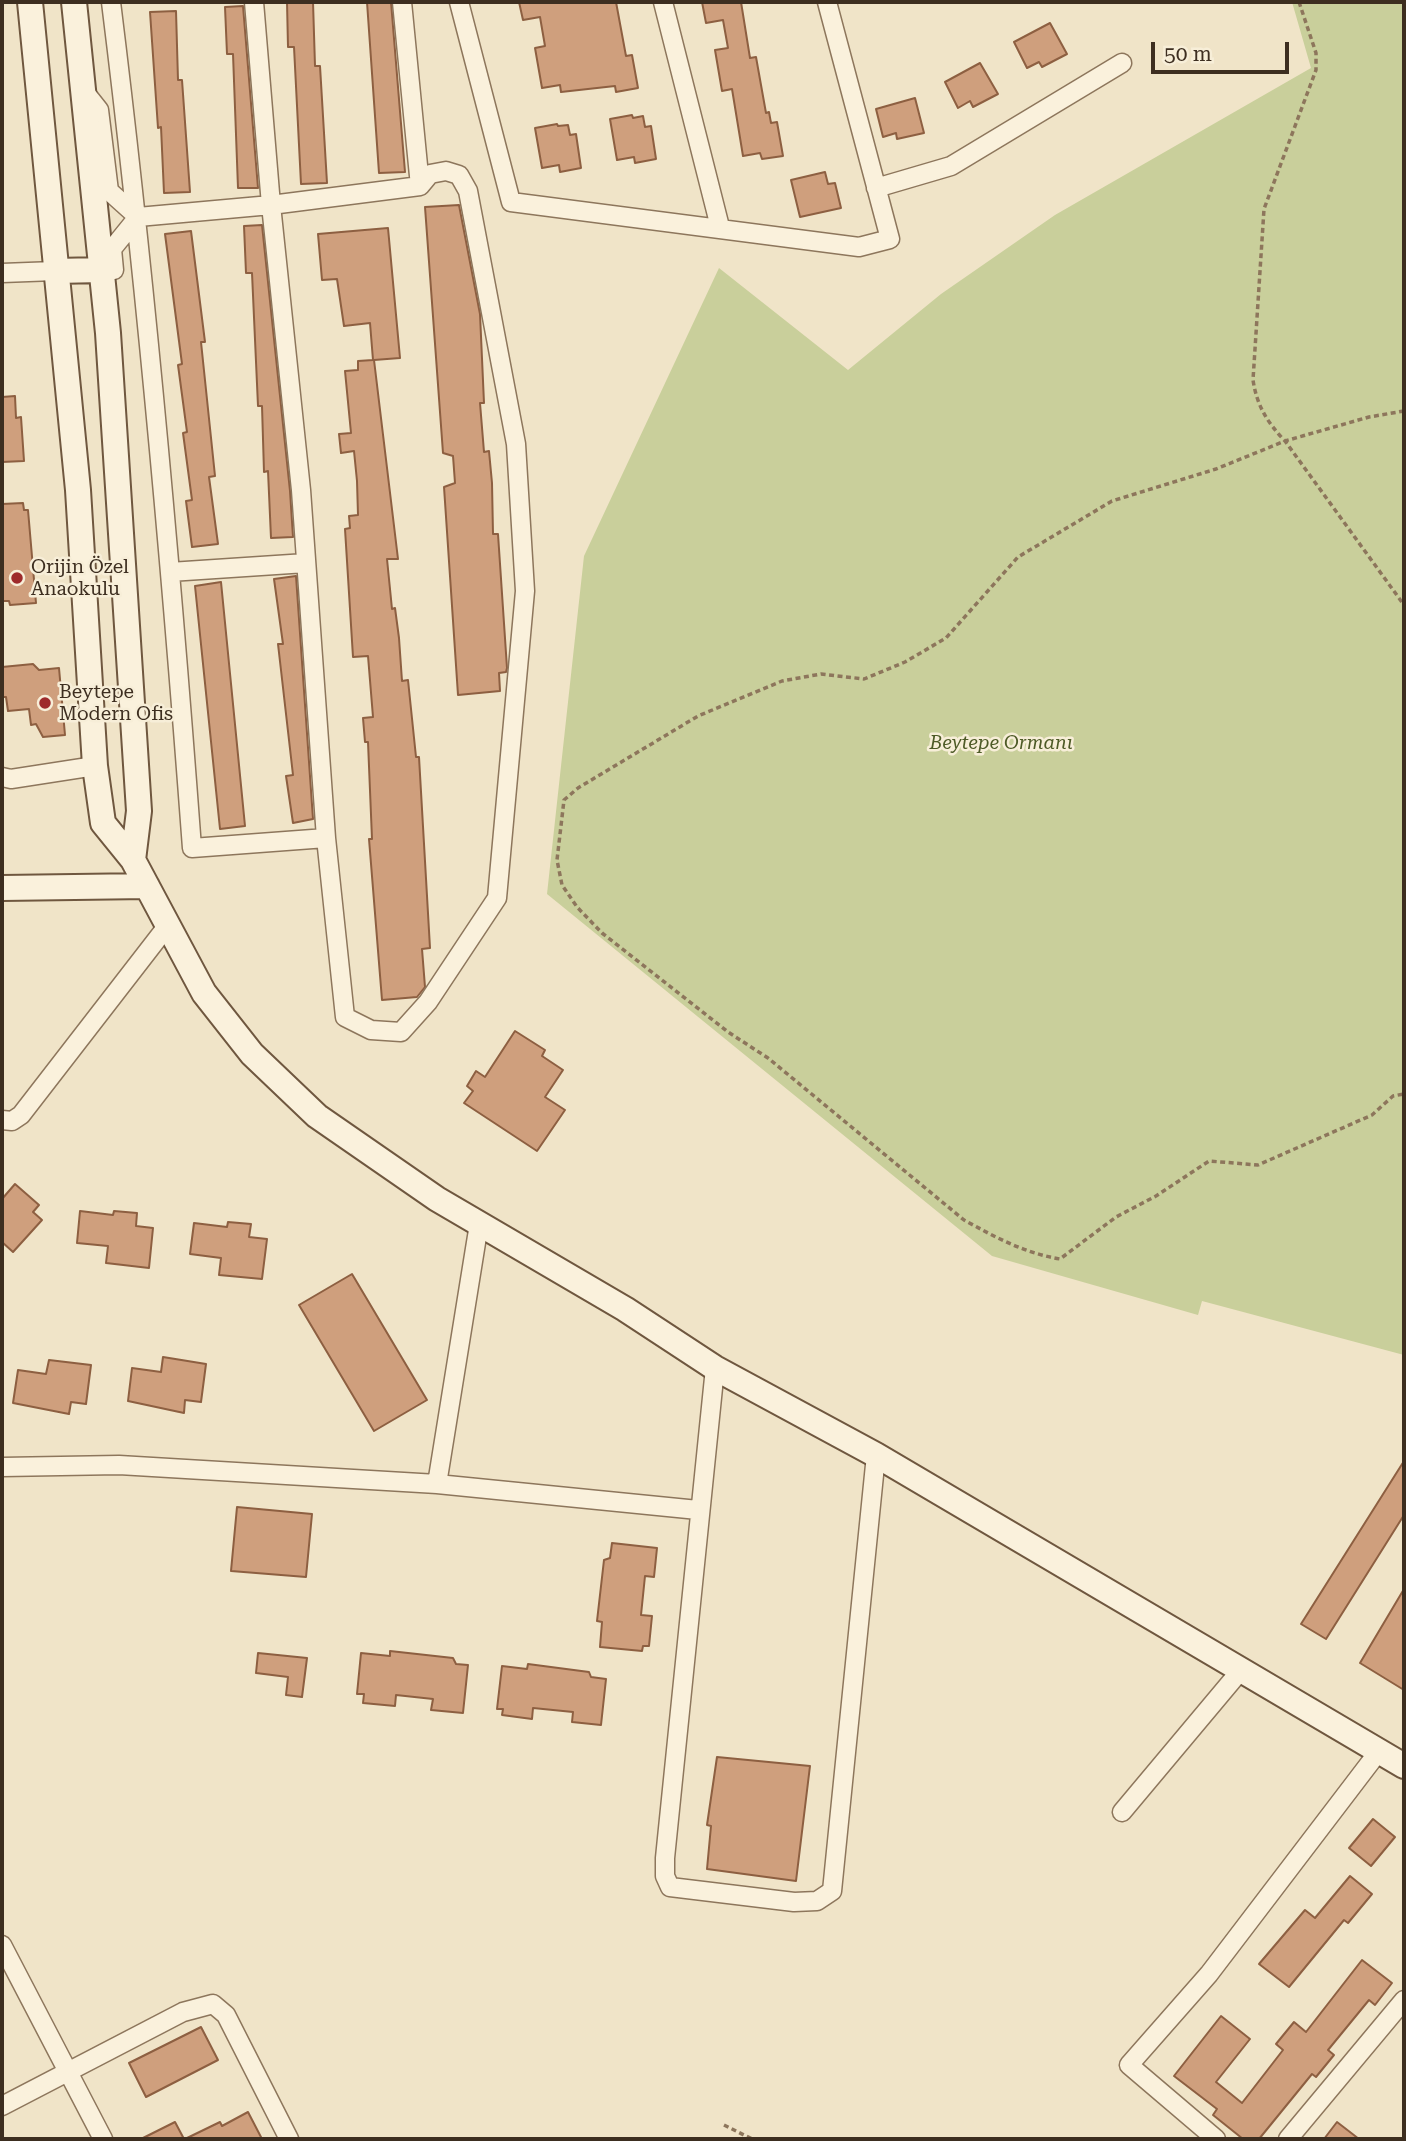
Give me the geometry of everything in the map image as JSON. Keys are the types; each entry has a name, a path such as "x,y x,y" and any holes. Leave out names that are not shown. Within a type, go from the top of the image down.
{"street":[{"path":"30,2 78,490 95,766 103,823 133,860 204,993 252,1055 317,1116 437,1199 625,1309 715,1368 876,1455 1404,1766"},
{"path":"75,2 108,333 139,811 133,860"},
{"path":"111,2 138,217 192,848 326,838"},
{"path":"108,333 119,320 112,248 138,217 271,205 421,186 430,174 446,171 459,175 468,191 516,444 525,590 497,898 428,1002 401,1032 371,1030 345,1017 326,838 306,563 271,205 254,2"},
{"path":"402,2 421,186"},
{"path":"459,2 511,202 859,247 890,239 827,2"},
{"path":"663,2 720,228"},
{"path":"876,187 951,166 1122,64"},
{"path":"84,91 99,110 109,191 138,217"},
{"path":"2,273 102,270"},
{"path":"170,572 306,563"},
{"path":"2,777 11,779 95,766"},
{"path":"2,888 147,886"},
{"path":"2,1120 12,1121 20,1115 168,925"},
{"path":"438,1484 479,1224"},
{"path":"715,1368 698,1510 665,1876 670,1887 794,1902 817,1901 832,1891 876,1455"},
{"path":"2,1467 119,1465 438,1484 698,1510"},
{"path":"1122,1812 1241,1670"},
{"path":"1216,2139 1129,2065 1209,1974 1380,1751"},
{"path":"2,1945 103,2139"},
{"path":"1288,2139 1404,2000"},
{"path":"2,2106 183,2012 213,2004 226,2015 289,2139"}],"path":[{"path":"1299,2 1317,53 1316,70 1264,209 1253,380 1256,402 1269,425 1285,441 1404,605"},
{"path":"1404,411 1369,417 1285,441 1216,469 1112,501 1018,557 946,638 905,662 864,679 821,674 782,681 698,716 578,788 565,800 557,859 562,885 577,907 602,933 728,1032 768,1058 964,1220 999,1240 1042,1256 1060,1259 1116,1217 1156,1196 1209,1161 1258,1165 1372,1115 1393,1096 1404,1094"},
{"path":"724,2125 751,2139"}],"green space":[{"name":"Beytepe Ormanı","path":"1292,2 1404,2 1404,1355 1202,1301 1198,1315 992,1256 547,894 584,556 719,268 848,370 941,294 1055,215 1311,68"}],"building":[{"path":"287,2 313,2 315,66 320,66 327,183 301,184 294,47 288,47"},
{"path":"367,2 391,2 405,172 379,173"},
{"path":"519,2 616,2 626,56 632,55 638,88 616,92 615,86 561,92 560,85 542,88 535,48 545,46 540,17 523,20"},
{"path":"702,2 741,2 750,58 756,57 766,113 769,112 771,123 777,122 783,156 762,159 760,153 743,156 732,89 722,91 715,50 728,48 723,20 706,23"},
{"path":"243,6 258,188 238,188 233,54 227,54 225,7"},
{"path":"176,11 178,80 182,80 190,192 164,193 150,12"},
{"path":"1050,23 1067,54 1042,67 1039,62 1027,68 1014,42"},
{"path":"980,63 998,94 973,107 970,101 958,108 945,82"},
{"path":"915,98 924,133 897,139 896,133 883,137 876,109"},
{"path":"632,115 633,118 643,116 645,127 651,126 656,159 635,163 634,157 617,160 610,119"},
{"path":"568,125 570,135 576,134 581,168 560,172 559,165 542,168 535,128"},
{"path":"825,172 828,184 835,183 841,208 800,217 791,180"},
{"path":"459,205 480,314 484,403 480,403 484,452 489,451 493,534 498,534 507,668 506,672 499,673 500,691 458,695 444,487 455,483 453,456 443,453 425,207"},
{"path":"262,225 293,537 271,538 268,471 264,472 252,273 246,273 244,226"},
{"path":"388,228 400,358 374,360 398,559 387,559 392,609 395,608 402,681 408,680 416,757 419,757 430,948 422,949 425,987 417,997 382,1000 369,839 372,839 368,742 365,742 363,718 373,717 368,656 353,657 345,529 350,528 349,516 358,515 357,481 354,451 341,453 339,434 351,433 345,371 358,370 358,361 373,360 370,323 344,326 337,279 322,280 318,234"},
{"path":"191,231 205,342 201,342 215,476 209,477 218,544 192,547 186,501 192,500 183,433 187,432 178,365 182,364 165,234"},
{"path":"15,396 16,418 21,417 24,461 2,462 2,397"},
{"path":"23,503 24,510 28,510 36,603 10,605 9,601 2,601 2,504"},
{"path":"296,576 313,819 293,823 286,776 293,775 278,644 283,644 274,579"},
{"path":"221,582 245,826 220,829 195,586"},
{"name":"Beytepe Modern Ofis","path":"33,664 39,670 59,668 65,735 43,737 36,724 31,725 29,709 8,711 6,697 3,697 2,667"},
{"path":"515,1031 545,1050 542,1056 563,1070 545,1097 565,1110 537,1151 464,1103 473,1091 467,1086 476,1071 485,1077"},
{"path":"15,1184 39,1205 33,1212 42,1220 13,1252 2,1242 2,1199"},
{"path":"80,1211 113,1215 114,1211 137,1213 136,1226 153,1228 149,1268 106,1263 108,1246 77,1243"},
{"path":"228,1222 251,1224 249,1237 267,1239 262,1279 219,1275 221,1258 190,1254 194,1223 227,1227"},
{"path":"352,1274 427,1400 374,1431 299,1305"},
{"path":"163,1357 206,1364 201,1402 185,1400 184,1413 128,1401 132,1368 161,1372"},
{"path":"49,1360 91,1365 86,1404 71,1402 69,1414 13,1403 18,1370 46,1374"},
{"path":"1404,1461 1404,1515 1326,1639 1301,1624"},
{"path":"237,1507 312,1514 306,1577 231,1571"},
{"path":"612,1543 657,1548 654,1577 645,1576 641,1615 652,1616 649,1646 643,1646 642,1651 600,1647 602,1622 597,1621 604,1560 610,1558"},
{"path":"1404,1589 1404,1690 1360,1663"},
{"path":"390,1651 453,1658 456,1664 468,1665 463,1713 431,1710 433,1699 396,1695 395,1706 363,1703 364,1694 357,1694 361,1653 390,1656"},
{"path":"258,1653 307,1658 302,1697 286,1695 288,1677 256,1673"},
{"path":"528,1664 589,1672 591,1677 606,1679 601,1725 572,1722 573,1712 533,1708 532,1719 502,1715 503,1709 497,1709 502,1666 527,1669"},
{"path":"717,1757 810,1766 796,1881 707,1869 711,1826 707,1825"},
{"path":"1373,1819 1395,1837 1371,1866 1349,1848"},
{"path":"1350,1876 1372,1894 1348,1923 1344,1920 1289,1987 1259,1964 1305,1910 1315,1918"},
{"path":"1362,1960 1392,1983 1375,2005 1369,2000 1328,2050 1334,2055 1316,2077 1312,2074 1259,2139 1243,2139 1213,2115 1217,2109 1174,2076 1221,2016 1250,2039 1216,2082 1242,2103 1283,2050 1276,2044 1294,2022 1306,2032"},
{"path":"201,2027 218,2060 146,2097 129,2063"},
{"path":"248,2112 262,2139 185,2139 220,2122 222,2126"},
{"path":"175,2122 184,2139 141,2139"},
{"path":"1337,2122 1359,2139 1324,2139"}],"place":[{"name":"Orijin Özel Anaokulu","path":"17,578"},
{"name":"Beytepe Modern Ofis","path":"45,703"}]}
